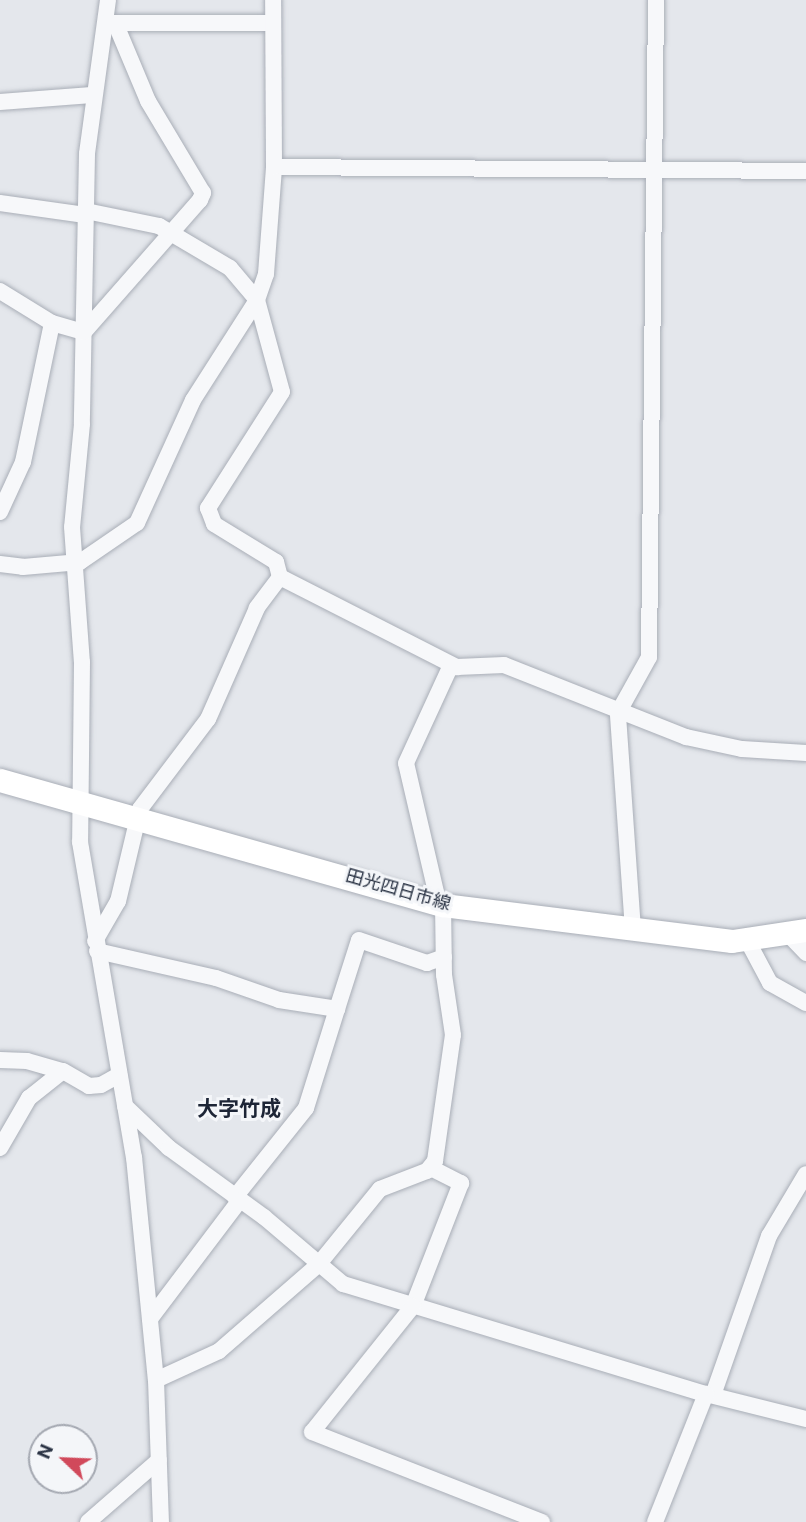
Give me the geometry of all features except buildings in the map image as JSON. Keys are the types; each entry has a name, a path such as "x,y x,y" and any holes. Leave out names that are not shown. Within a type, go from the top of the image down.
{"main road":[{"name":"田光四日市線","path":"0,779 138,815 438,904 732,941 797,931"}],"street":[{"path":"108,0 110,24 92,95 85,213 84,332 72,562 82,662 80,842 125,1106 156,1380 162,1522"},
{"path":"0,564 23,568 86,559 137,523 193,400 257,300 266,274 274,167 273,0"},
{"path":"633,930 618,713 649,657 656,0"},
{"path":"110,24 273,23"},
{"path":"84,332 203,193 148,101 110,24"},
{"path":"0,102 92,95"},
{"path":"274,167 806,171"},
{"path":"0,203 150,223 230,268 257,300 282,392 208,508 214,524 276,562 280,577 452,665 470,669 504,666 618,713 686,737 742,749 806,753"},
{"path":"0,291 52,323 84,332"},
{"path":"0,512 23,462 52,323"},
{"path":"96,946 118,901 138,815 169,765 208,719 257,608 280,577"},
{"path":"156,1380 219,1351 318,1265 380,1189 431,1168 441,1143 452,1046 438,904 406,763 452,665"},
{"path":"797,931 806,953"},
{"path":"746,938 770,983 806,1003"},
{"path":"150,1319 306,1108 359,940 427,963 444,957"},
{"path":"96,946 208,976 279,1000 337,1009"},
{"path":"0,1060 27,1061 63,1071 89,1086 101,1086 119,1076"},
{"path":"0,1148 29,1098 63,1071"},
{"path":"125,1106 169,1148 238,1198 343,1283 710,1394 806,1419"},
{"path":"431,1168 461,1183 413,1306 312,1432 542,1522"},
{"path":"655,1522 710,1394 769,1236 806,1174"},
{"path":"88,1522 159,1460"}],"district":[{"name":"大字竹成","path":"239,1109"}]}
